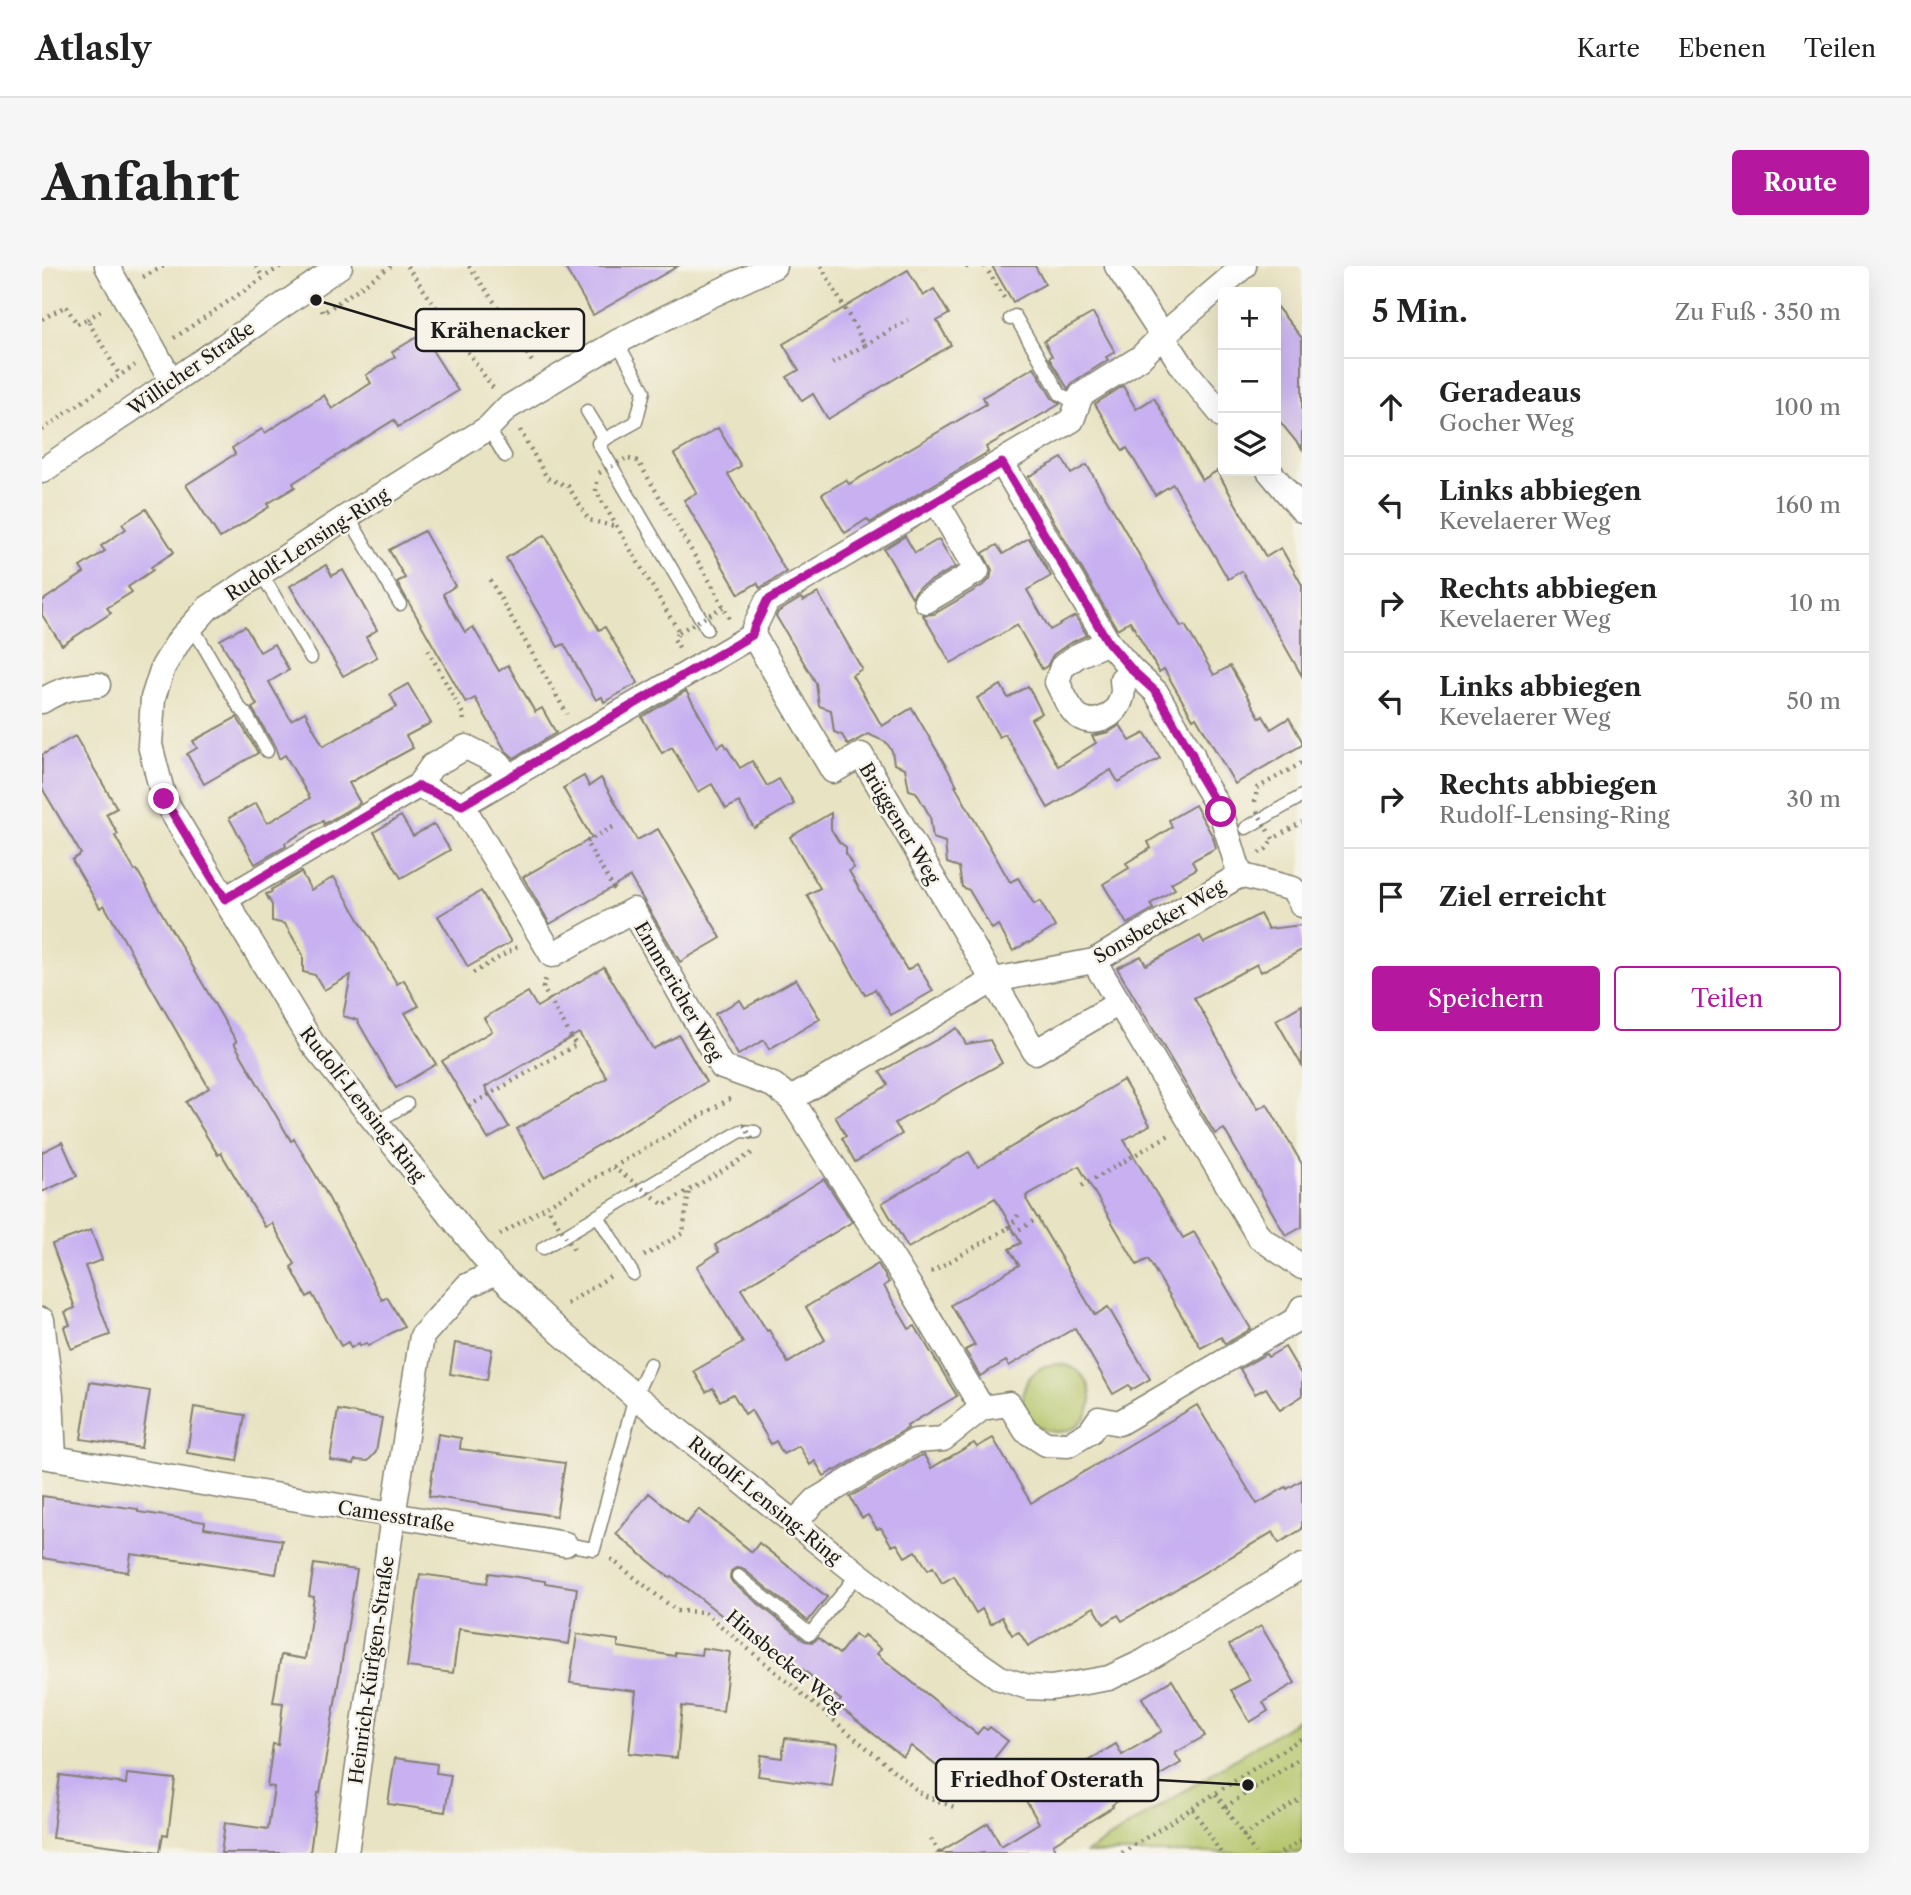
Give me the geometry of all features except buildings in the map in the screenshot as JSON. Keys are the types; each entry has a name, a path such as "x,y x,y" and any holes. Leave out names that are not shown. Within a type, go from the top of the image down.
{"street":[{"path":"107,266 172,382"},
{"name":"Willicher Straße","path":"42,471 340,266"},
{"name":"Rudolf-Lensing-Ring","path":"774,266 617,342 546,384 507,408 488,428 208,608 180,639 163,667 153,698 150,745 164,799 312,1043 496,1272 561,1333 635,1396 924,1625 1000,1678 1028,1686 1051,1688 1109,1678 1143,1662 1302,1566"},
{"path":"1117,266 1185,370 1221,413"},
{"path":"462,805 579,736 744,629 754,628 767,601 1072,420 1081,395 1140,358 1244,266"},
{"path":"1002,463 1108,642 1156,692 1192,754 1199,775 1241,849 1293,889 1302,905"},
{"path":"1273,476 1302,510"},
{"path":"926,601 977,571 936,501"},
{"name":"Brüggener Weg","path":"744,629 833,771 860,755 994,980"},
{"path":"1108,642 1077,656 1062,667 1057,682 1071,710 1080,718 1093,722 1105,718 1114,711 1122,696 1122,679 1132,670"},
{"path":"42,701 54,692 77,686 98,685"},
{"path":"225,899 418,786 432,766 466,747 500,764 508,778"},
{"path":"418,786 462,805 552,955"},
{"name":"Sonsbecker Weg","path":"791,1099 994,980 1094,961 1241,849"},
{"name":"Emmericher Weg","path":"552,955 633,910 722,1067 773,1084 791,1099 909,1285 982,1408"},
{"path":"1094,961 1259,1237 1302,1267"},
{"path":"994,980 1035,1052 1119,1003"},
{"name":"Heinrich-Kürfgen-Straße","path":"346,1853 393,1516 422,1336 467,1286 496,1272"},
{"path":"795,1522 816,1500 915,1441 943,1439 982,1408 1009,1404 1026,1431 1045,1444 1069,1445 1090,1432 1099,1419 1119,1423 1297,1319 1302,1308"},
{"path":"42,1320 51,1395 48,1457"},
{"name":"Camesstraße","path":"48,1457 565,1544"}],"lane":[{"path":"1013,317 1060,394 1077,404"},
{"path":"617,342 649,392 636,422 598,443 707,629"},
{"path":"587,411 605,440"},
{"path":"488,428 505,456"},
{"path":"348,516 400,604"},
{"path":"261,573 311,658"},
{"path":"192,625 267,751"},
{"path":"1241,849 1302,796"},
{"path":"376,1122 407,1104"},
{"path":"542,1248 741,1131 751,1133"},
{"path":"598,1216 633,1274"},
{"path":"593,1549 635,1396 650,1364"},
{"name":"Camesstraße","path":"565,1544 593,1549"},
{"path":"738,1577 810,1634 858,1574"}],"path":[{"path":"256,266 263,278"},
{"path":"407,266 507,408 547,478 568,486 589,520 617,527"},
{"path":"468,266 505,316 546,384"},
{"path":"821,266 865,345"},
{"path":"985,266 1013,317"},
{"path":"42,319 66,306 77,324 87,318 120,376"},
{"path":"829,365 908,320"},
{"path":"599,473 625,459 638,460 715,590 730,621 744,629"},
{"path":"490,580 579,736"},
{"path":"680,632 723,607"},
{"path":"428,650 463,714 466,747"},
{"path":"1269,833 1255,807 1257,788 1302,762"},
{"path":"613,827 586,842 628,914"},
{"path":"473,973 539,934"},
{"path":"469,1106 576,1045 543,988 552,955"},
{"path":"500,1235 759,1080"},
{"path":"1082,1186 1191,1123"},
{"path":"613,1167 664,1205 758,1149 751,1133"},
{"path":"547,1206 574,1250"},
{"path":"909,1285 1010,1227 1020,1211"},
{"path":"1010,1227 1013,1234 1042,1216"},
{"name":"Hinsbecker Weg","path":"593,1549 610,1557 677,1611 704,1612 923,1795 954,1807"},
{"path":"1122,1853 1302,1738"},
{"path":"1225,1807 1302,1757"},
{"path":"1216,1794 1255,1853"},
{"path":"1243,1836 1302,1798"},
{"path":"1193,1809 1222,1853"},
{"path":"931,1839 940,1853"},
{"path":"1281,1853 1302,1840"}],"green space":[{"path":"1057,1364 1070,1366 1081,1374 1089,1385 1089,1411 1081,1422 1070,1430 1057,1432 1044,1430 1033,1422 1025,1411 1023,1398 1025,1385 1033,1374 1044,1366"},
{"path":"1302,1717 1302,1853 1086,1853"}],"place":[{"name":"Krähenacker","path":"316,300"},
{"name":"Friedhof Osterath","path":"1248,1785"}],"route":[{"path":"164,799 225,899 418,786 462,805 752,635 767,601 1002,463 1108,642 1156,692 1192,754 1199,775 1221,812"}]}
